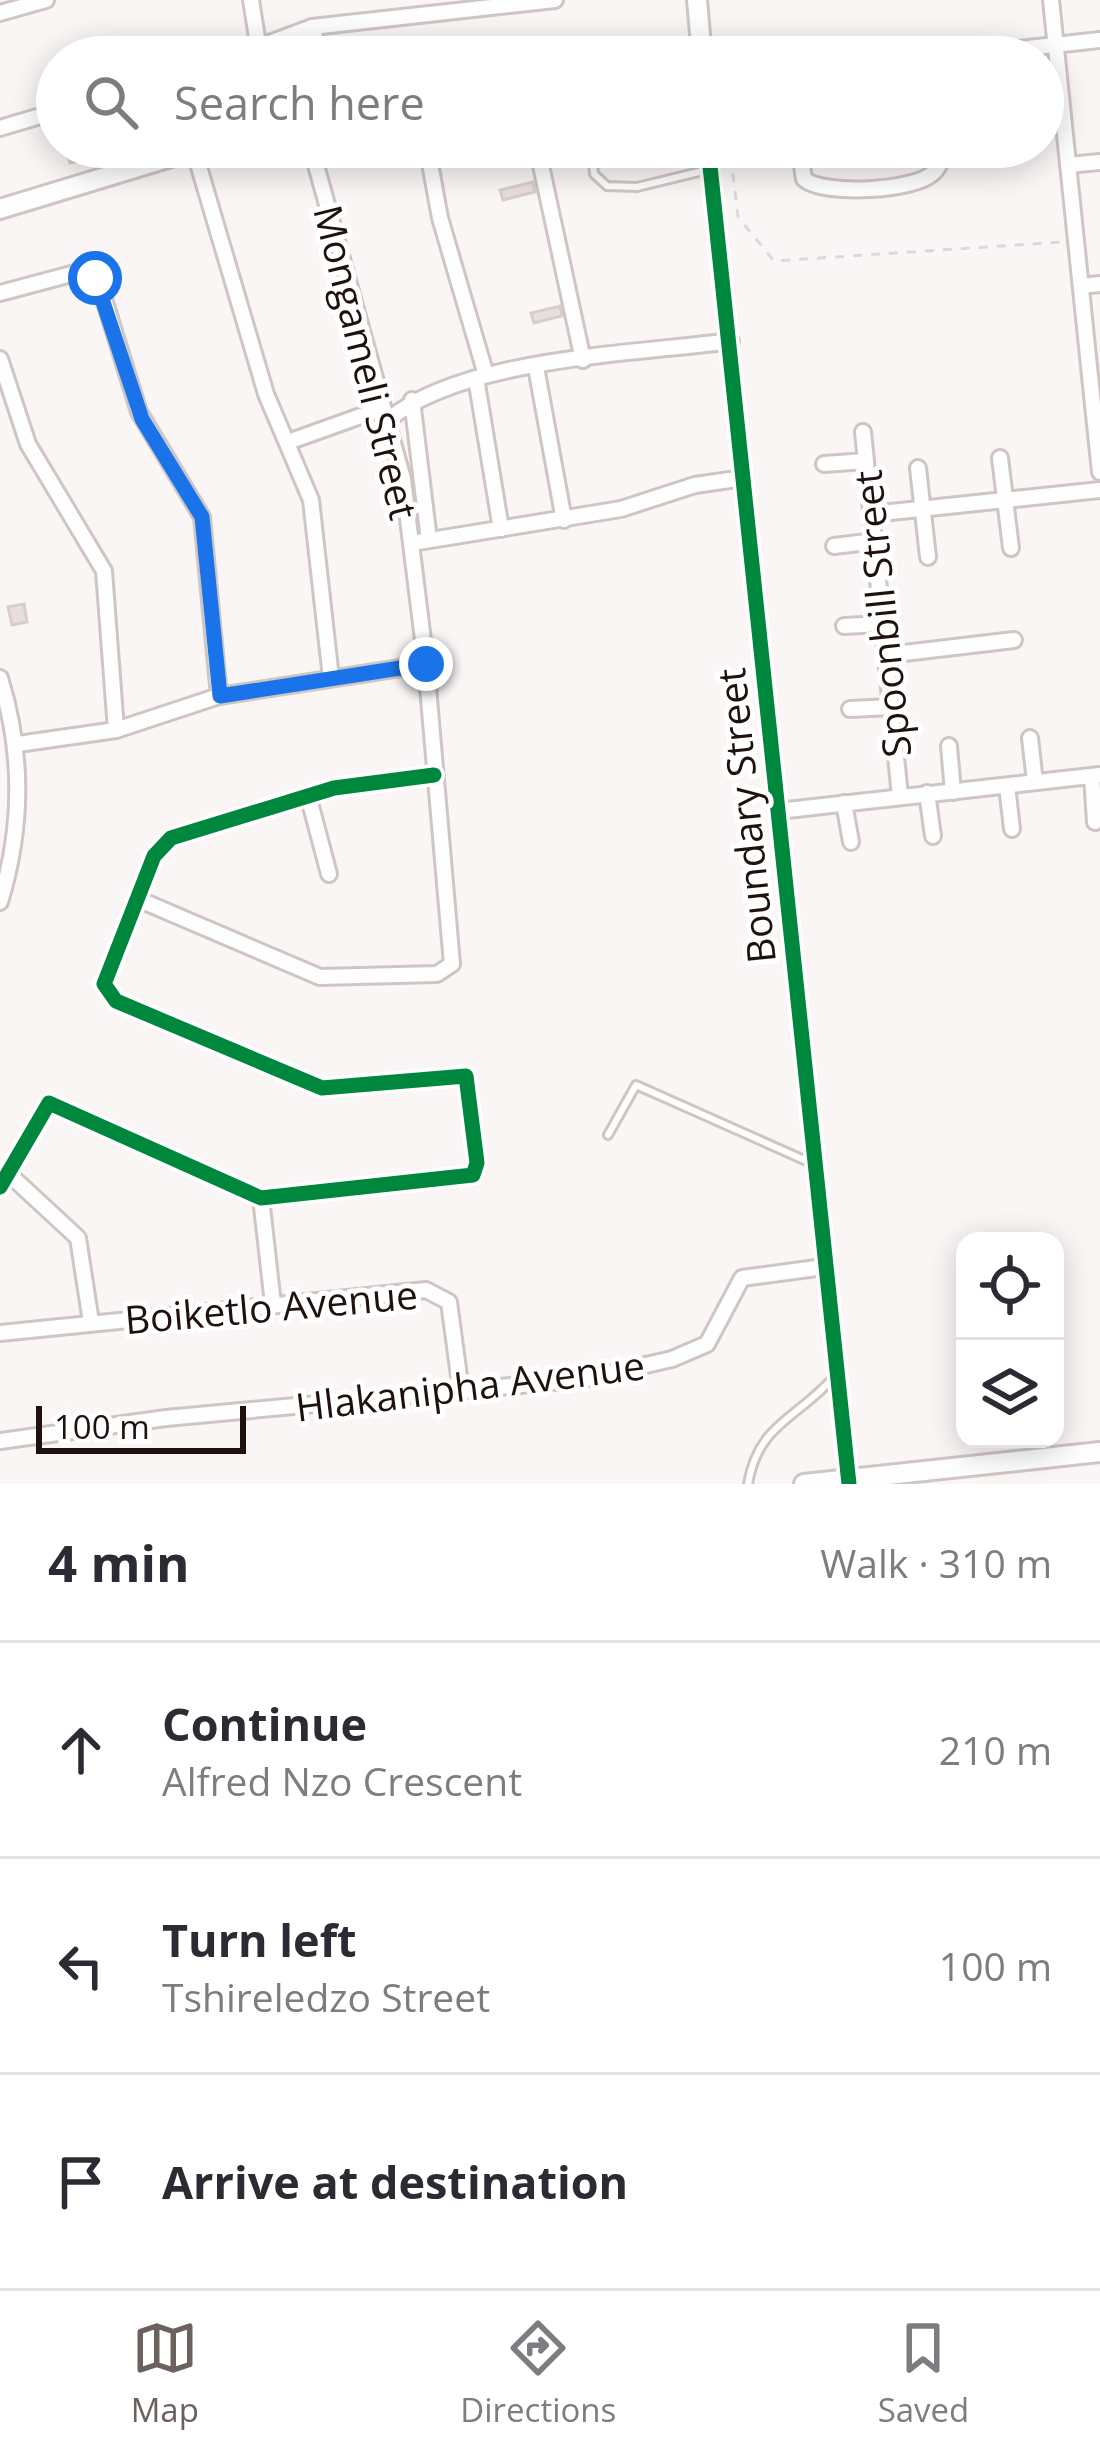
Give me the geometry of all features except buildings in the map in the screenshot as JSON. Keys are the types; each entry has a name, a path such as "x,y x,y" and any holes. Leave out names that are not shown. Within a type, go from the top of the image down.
{"street":[{"path":"0,14 46,0"},
{"path":"251,0 257,36"},
{"path":"283,36 312,27 555,0"},
{"path":"697,0 700,36"},
{"path":"1052,0 1056,36"},
{"path":"312,27 315,36"},
{"path":"1064,43 1100,40"},
{"path":"0,128 36,117"},
{"path":"1064,121 1097,407 1100,472"},
{"path":"1068,165 1100,162"},
{"path":"0,209 134,168"},
{"path":"204,168 266,394 314,510 331,678"},
{"name":"Mongameli Street","path":"140,900 320,977 443,973 452,959 404,479 317,168"},
{"path":"431,168 481,376 501,529"},
{"path":"542,168 583,360"},
{"name":"Boundary Street","path":"711,168 849,1481"},
{"path":"803,168 805,179 830,191 925,179 938,168"},
{"path":"0,293 79,272 99,283 139,412 202,517 220,696"},
{"path":"1081,286 1100,284"},
{"path":"288,442 385,414 481,376 731,341"},
{"path":"0,358 28,444 104,571 116,730"},
{"path":"536,368 564,520"},
{"path":"412,400 429,540"},
{"name":"Spoonbill Street","path":"863,432 899,796"},
{"path":"1000,458 1011,548"},
{"path":"824,464 866,461"},
{"path":"918,468 928,557"},
{"path":"412,543 564,520 744,478"},
{"path":"872,514 1100,490"},
{"path":"834,546 874,542"},
{"path":"844,626 882,624"},
{"path":"886,655 1014,640"},
{"path":"18,744 116,730 220,696 426,664"},
{"path":"0,678 18,744 13,840 0,902"},
{"path":"850,709 892,707"},
{"path":"1030,738 1034,782"},
{"path":"949,746 953,792"},
{"path":"91,1322 78,1238 6,1182 43,1110 53,1104 261,1198 470,1177 477,1163 470,1080 453,1074 327,1088 307,1084 116,1000 104,984 157,850 171,838 308,795 434,775"},
{"path":"778,811 1096,775 1095,822"},
{"path":"1007,786 1012,829"},
{"path":"927,794 934,836"},
{"path":"308,795 329,874"},
{"path":"844,802 851,842"},
{"path":"261,1198 273,1304"},
{"name":"Hlakanipha Avenue","path":"0,1442 166,1418 585,1379 673,1359 707,1344 742,1278 824,1267"},
{"name":"Boiketlo Avenue","path":"0,1334 418,1290 440,1293 450,1307 461,1391"},
{"path":"804,1484 1100,1452"}],"lane":[{"path":"594,168 594,175 607,187 637,187 685,168"},
{"path":"608,1136 636,1085 814,1165"},
{"path":"748,1484 759,1445 772,1426 800,1412 836,1375"}],"path":[{"path":"732,168 738,217 767,255 782,262 1076,241"}],"cycle path":[{"path":"710,168 849,1484"},
{"path":"0,1187 49,1103 261,1198 473,1175 477,1163 466,1076 322,1088 116,1001 104,984 154,856 171,838 334,788 434,775"}],"route":[{"path":"95,278 142,419 202,517 220,696 426,664"}]}
